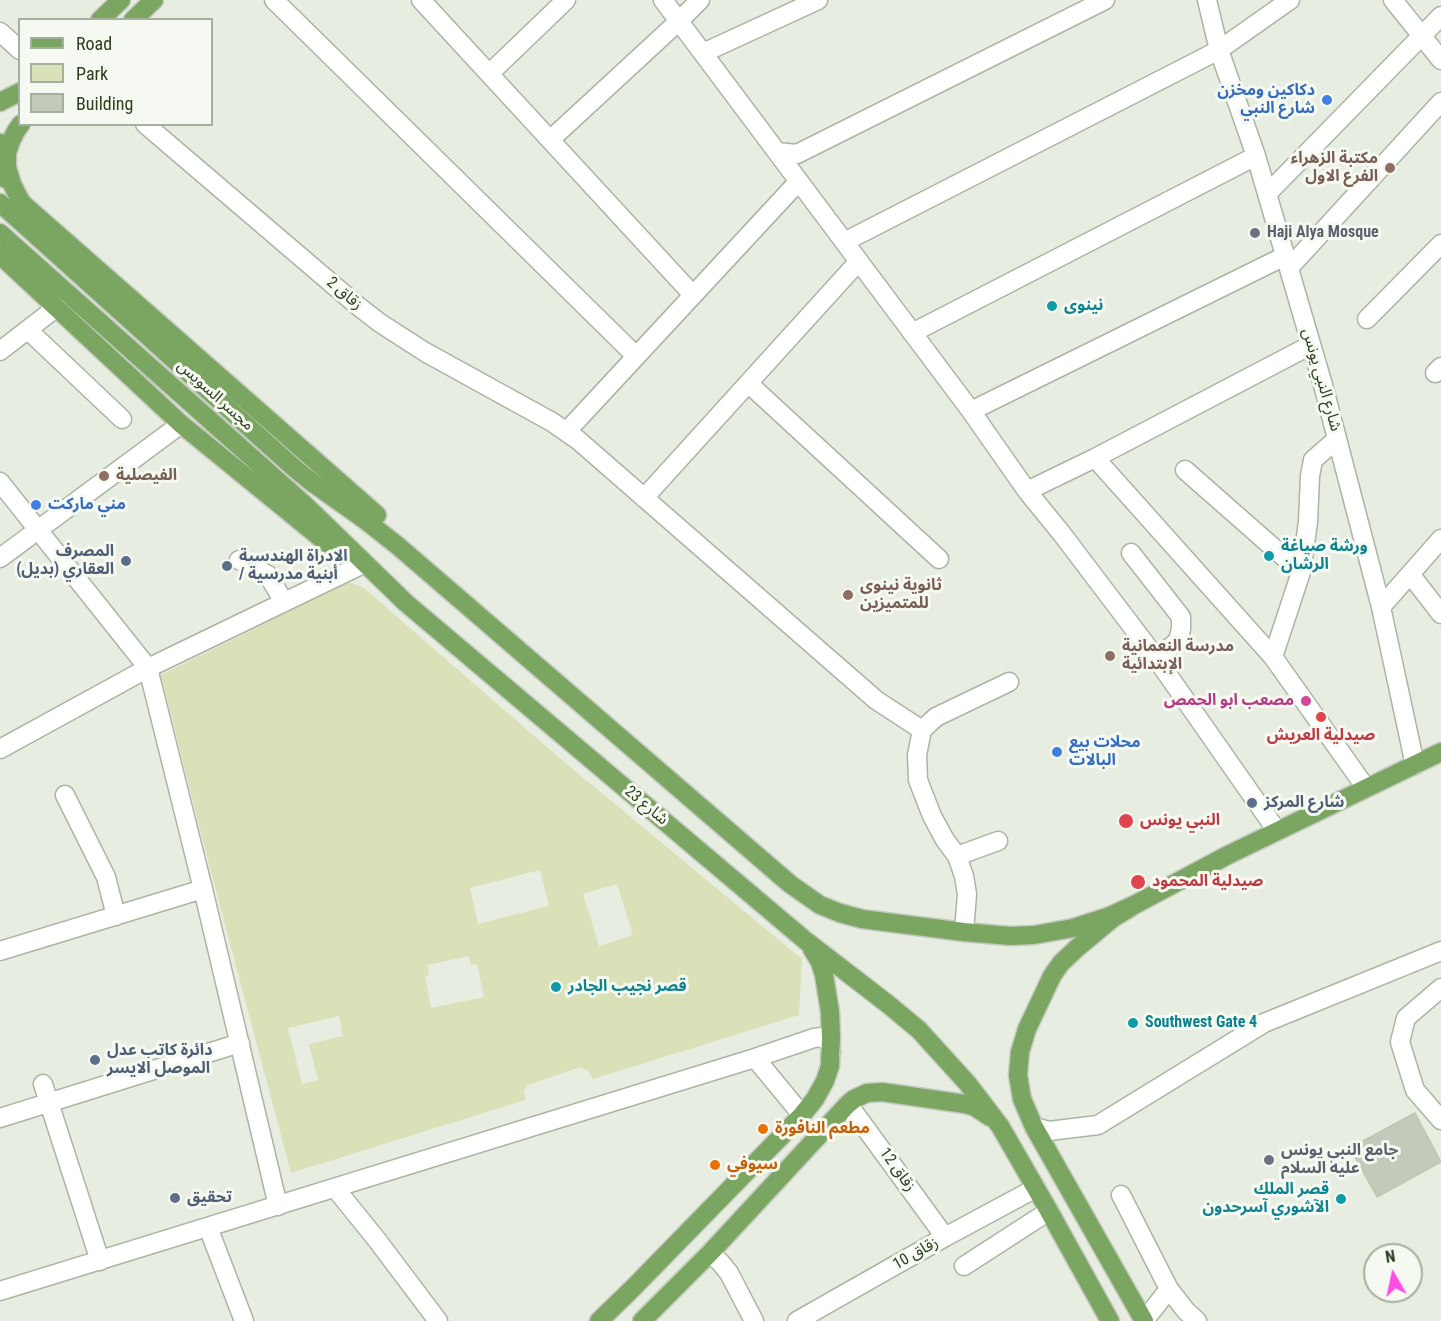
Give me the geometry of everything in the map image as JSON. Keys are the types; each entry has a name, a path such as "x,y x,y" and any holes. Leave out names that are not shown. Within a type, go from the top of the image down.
{"main road":[{"path":"102,18 121,0"},
{"path":"135,18 154,0"},
{"path":"0,102 18,93"},
{"path":"0,202 6,186 11,141 20,126"},
{"path":"0,143 12,184 22,203 379,517 438,579 790,884 820,905 862,919 1010,936 1055,932 1090,923 1136,904"},
{"name":"مجسر السويس","path":"0,202 293,467 365,520 438,579"},
{"name":"مجسر السويس","path":"0,233 305,505 406,603"},
{"path":"0,255 181,423 357,567 406,603"},
{"name":"شارع 23","path":"406,603 806,941 919,1030 968,1084 1000,1126 1110,1321"},
{"path":"1144,1321 1034,1127 1022,1099 1018,1063 1025,1035 1046,988 1061,963 1113,918 1136,904 1228,855 1441,752"},
{"path":"599,1321 802,1115 815,1099 825,1081 831,1053 830,1012 825,975 820,962 806,941"},
{"path":"642,1321 710,1253 848,1104 861,1095 874,1092 954,1102 975,1107 1000,1126"}],"street":[{"path":"274,0 636,356"},
{"path":"489,74 566,0"},
{"path":"663,0 971,411 1027,491 1156,658 1277,831"},
{"path":"550,140 700,0"},
{"path":"703,53 818,0"},
{"path":"777,152 797,154 1105,0"},
{"name":"شارع النبي يونس","path":"1207,0 1219,50 1256,156 1337,439 1381,607 1415,765"},
{"path":"844,242 1219,50 1290,0"},
{"path":"1393,0 1441,60"},
{"path":"427,2 489,74 693,295"},
{"path":"1267,194 1441,16"},
{"path":"0,32 18,48"},
{"path":"971,411 1287,262 1441,102"},
{"name":"زقاق 2","path":"147,126 380,323 425,352 567,431 876,700 922,730"},
{"path":"912,333 1256,156"},
{"path":"567,431 799,181"},
{"path":"1367,319 1441,244"},
{"path":"644,498 859,261"},
{"path":"0,351 57,307"},
{"path":"28,330 122,419"},
{"path":"1027,491 1311,345"},
{"path":"748,383 939,559"},
{"path":"0,558 181,423"},
{"path":"1273,657 1301,572 1313,460 1337,439"},
{"path":"1095,458 1273,657 1366,788"},
{"path":"1185,470 1301,572"},
{"path":"0,482 148,668 278,1206"},
{"path":"1381,607 1441,538"},
{"path":"1131,553 1181,617 1178,641 1156,658"},
{"path":"239,560 268,575 284,602"},
{"path":"0,749 148,668 357,567"},
{"path":"1410,574 1441,614"},
{"path":"964,932 967,894 964,876 957,856 932,816 918,780 917,755 922,730 936,717 1010,682"},
{"path":"65,795 106,877 116,916"},
{"path":"957,856 998,841"},
{"path":"0,951 203,889"},
{"path":"1034,1127 1049,1131 1098,1125 1264,1023 1441,951"},
{"path":"1441,988 1406,1018 1400,1042 1415,1090 1441,1120"},
{"path":"0,1291 755,1058 806,1040 822,1037 828,1042 831,1053"},
{"path":"0,1118 240,1043"},
{"path":"755,1058 802,1115"},
{"path":"43,1084 100,1261"},
{"name":"زقاق 12","path":"848,1104 945,1237"},
{"path":"335,1188 438,1321"},
{"name":"زقاق 10","path":"797,1321 1036,1188"},
{"path":"1121,1195 1169,1289 1197,1321"},
{"path":"964,1266 1049,1211"},
{"path":"208,1227 244,1321"},
{"path":"710,1253 729,1272 754,1321"},
{"path":"1144,1321 1169,1289"}],"green space":[{"path":"349,582 364,588 557,756 802,959 799,1015 593,1079 588,1071 580,1067 528,1085 524,1091 525,1100 291,1173 161,675","holes":["540,870 549,906 478,924 470,888","617,884 633,935 599,946 583,894","469,956 471,965 477,964 484,997 431,1008 425,976 429,975 427,965","339,1016 343,1036 309,1044 318,1080 302,1084 288,1028"]}],"building":[{"path":"1415,1113 1441,1162 1377,1197 1350,1148"}],"place":[{"name":"دكاكين ومخزن شارع النبي","path":"1327,100"},
{"name":"مكتبة الزهراء الفرع الاول","path":"1390,168"},
{"name":"Haji Alya Mosque","path":"1255,233"},
{"name":"نينوى","path":"1052,306"},
{"name":"الفيصلية","path":"104,476"},
{"name":"مني ماركت","path":"36,505"},
{"name":"ورشة صياغة الرشان","path":"1269,556"},
{"name":"المصرف العقاري (بديل)","path":"126,561"},
{"name":"الادراة الهندسية / أبنية مدرسية","path":"227,566"},
{"name":"ثانوية نينوى للمتميزين","path":"848,595"},
{"name":"مدرسة النعمانية الإبتدائية","path":"1110,656"},
{"name":"مصعب ابو الحمص","path":"1306,701"},
{"name":"صيدلية العريش","path":"1321,717"},
{"name":"محلات بيع البالات","path":"1057,752"},
{"name":"شارع المركز","path":"1252,803"},
{"name":"النبي يونس","path":"1126,821"},
{"name":"صيدلية المحمود","path":"1138,882"},
{"name":"قصر نجيب الجادر","path":"556,987"},
{"name":"Southwest Gate 4","path":"1133,1023"},
{"name":"دائرة كاتب عدل الموصل الايسر","path":"95,1060"},
{"name":"مطعم النافورة","path":"763,1129"},
{"name":"جامع النبي يونس عليه السلام","path":"1269,1160"},
{"name":"سيوفي","path":"715,1165"},
{"name":"تحقيق","path":"175,1198"},
{"name":"قصر الملك الآشوري آسرحدون","path":"1341,1199"}]}
